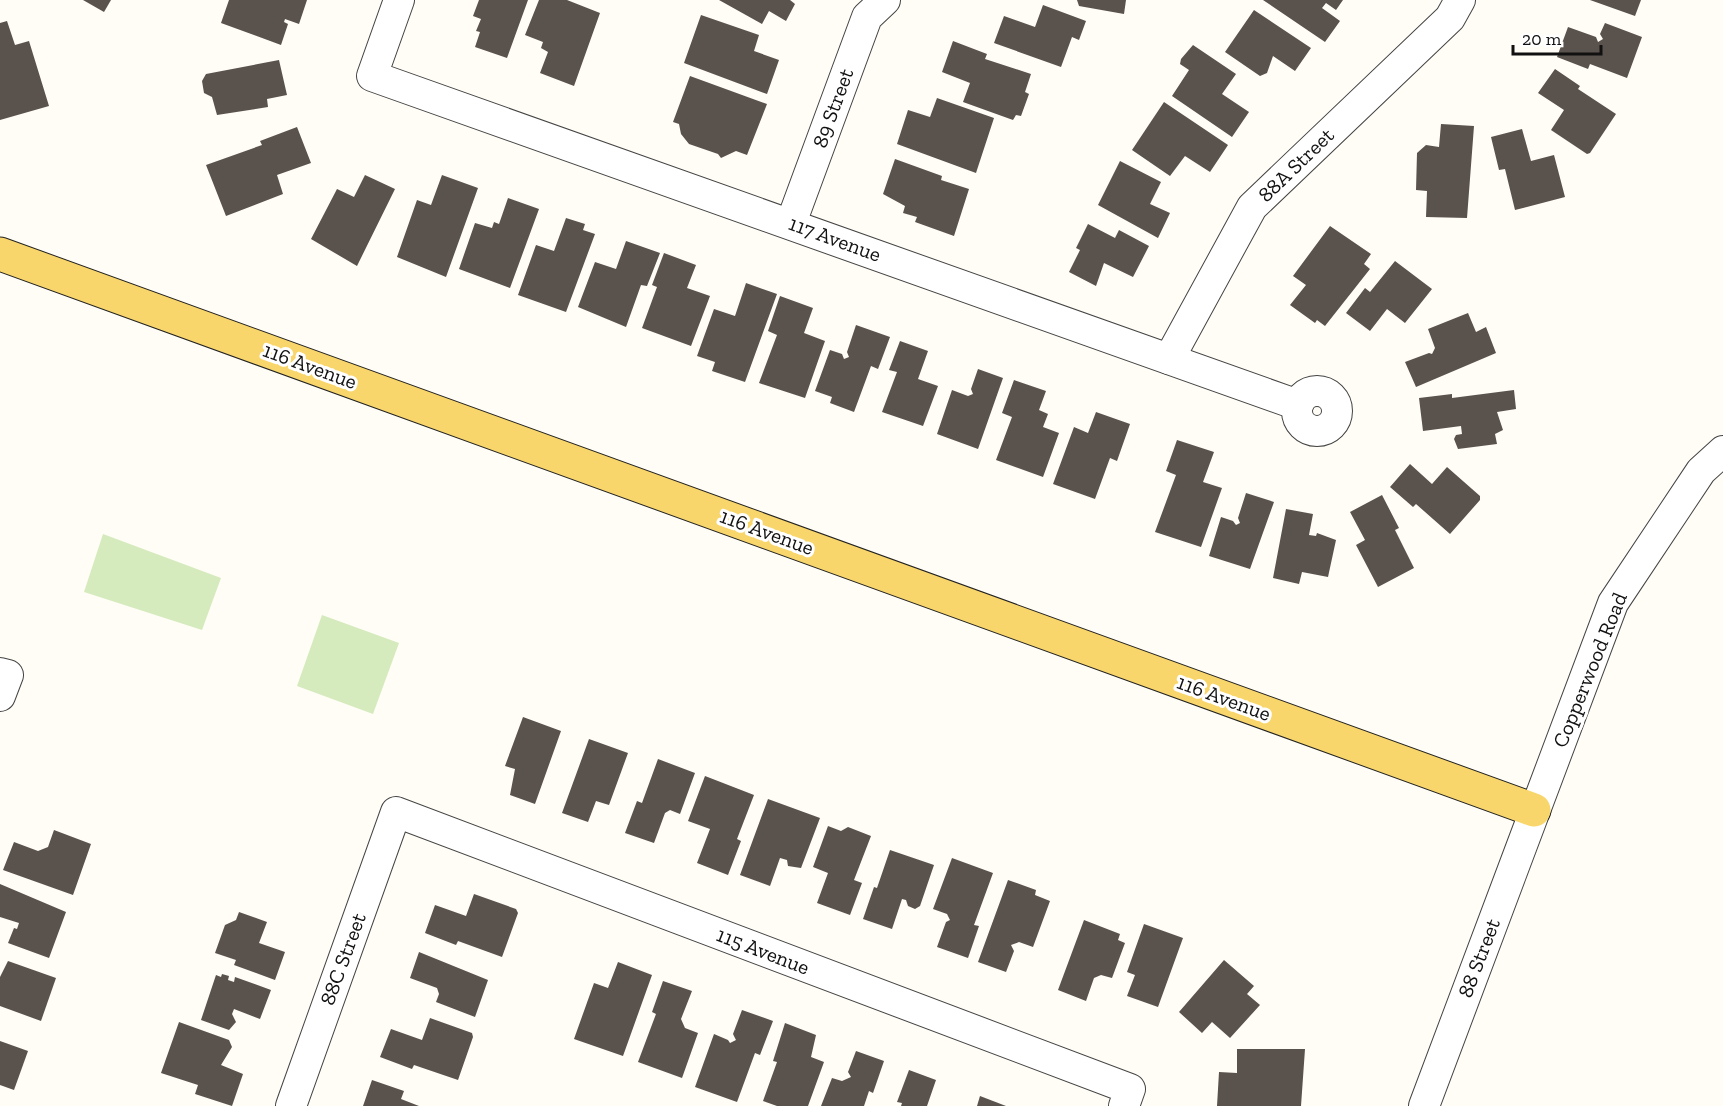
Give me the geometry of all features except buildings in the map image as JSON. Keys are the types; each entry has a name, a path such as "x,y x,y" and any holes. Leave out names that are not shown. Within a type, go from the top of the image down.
{"main road":[{"name":"116 Avenue","path":"0,254 1534,810"}],"street":[{"name":"117 Avenue","path":"399,0 372,76 1298,405"},
{"name":"89 Street","path":"791,223 867,17 885,0"},
{"name":"88A Street","path":"1169,359 1252,207 1450,18 1460,0"},
{"name":"Copperwood Road","path":"1534,810 1613,603 1701,471 1723,452"},
{"name":"88 Street","path":"1425,1106 1534,810"},
{"name":"115 Avenue","path":"396,812 1127,1098"},
{"name":"88C Street","path":"291,1106 396,812"}],"green space":[{"path":"103,534 221,578 202,630 84,592"},
{"path":"322,615 399,643 373,714 297,686"}]}
